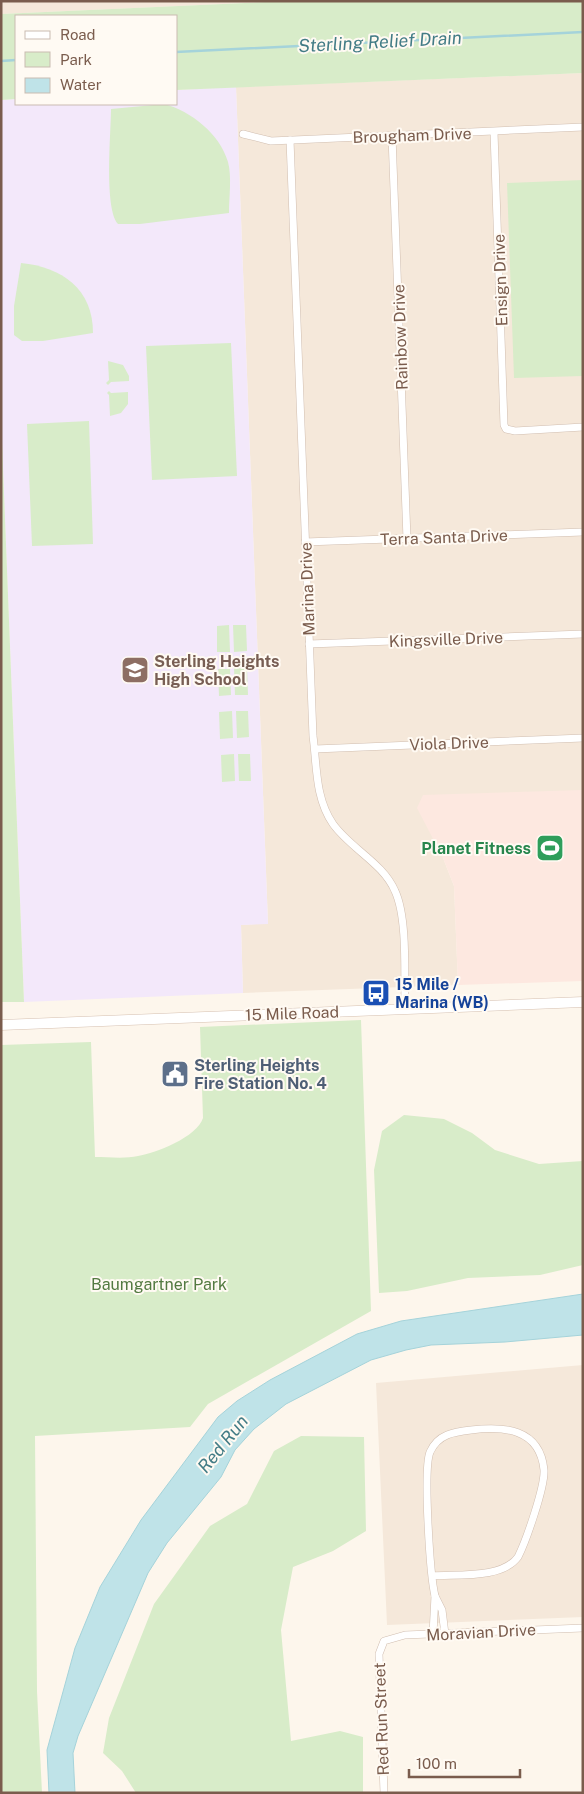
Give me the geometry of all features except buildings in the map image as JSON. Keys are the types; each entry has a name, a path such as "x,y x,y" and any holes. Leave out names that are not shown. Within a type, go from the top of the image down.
{"main road":[{"name":"15 Mile Road","path":"1,1025 583,1002"}],"street":[{"name":"Brougham Drive","path":"243,134 262,140 290,140 583,127"},
{"name":"Ensign Drive","path":"494,132 506,429 515,431 583,427"},
{"name":"Rainbow Drive","path":"392,136 407,539"},
{"name":"Marina Drive","path":"290,140 309,644 314,749 319,789 329,817 347,840 384,875 395,891 400,903 405,1009"},
{"name":"Terra Santa Drive","path":"305,542 583,532"},
{"name":"Kingsville Drive","path":"309,644 583,634"},
{"name":"Viola Drive","path":"314,749 583,738"},
{"path":"432,1576 497,1572 508,1567 518,1557 544,1476 538,1450 524,1436 508,1429 475,1430 445,1435 434,1446 427,1466 432,1576 434,1596 433,1634"},
{"path":"434,1596 442,1610 445,1634"},
{"name":"Moravian Drive","path":"381,1645 389,1638 396,1636 583,1628"},
{"name":"Red Run Street","path":"381,1645 379,1657 384,1793"}],"shaded area":[{"path":"1,1 289,1 1,14"},
{"path":"583,73 583,790 443,858 454,886 458,985 243,993 241,925 268,923 236,87"},
{"name":"Sterling Heights High School","path":"236,87 268,924 241,925 243,993 24,1002 1,417 1,100 15,99 15,105 178,105 178,90"},
{"path":"583,790 583,981 458,985 454,886 443,858 417,808 423,795"},
{"path":"583,1365 583,1617 387,1625 376,1383"}],"green space":[{"path":"289,1 583,1 583,73 178,90 178,15 15,15 15,99 1,100 1,14"},
{"path":"167,105 184,112 203,125 218,142 228,162 230,181 229,213 140,224 118,224 111,203 110,187 111,109"},
{"path":"583,180 583,376 514,378 507,183"},
{"path":"21,263 50,269 72,283 88,304 92,318 93,333 43,341 22,341 14,335 14,306"},
{"path":"231,343 237,476 152,480 146,346"},
{"path":"108,361 123,365 129,376 129,381 111,382 108,385 106,383 109,380"},
{"path":"109,391 111,393 128,392 128,404 121,413 110,416 109,395 107,393"},
{"path":"1,417 24,1002 1,1002"},
{"path":"89,421 93,544 32,546 27,424"},
{"path":"229,625 230,652 217,652 217,626"},
{"path":"233,625 246,625 247,651 234,652"},
{"path":"234,668 247,668 248,695 235,695"},
{"path":"218,669 230,669 231,695 219,696"},
{"path":"232,711 233,738 220,739 219,712"},
{"path":"236,711 248,711 249,737 237,738"},
{"path":"234,754 235,781 222,782 221,755"},
{"path":"238,754 250,754 251,781 239,781"},
{"name":"Baumgartner Park","path":"361,1020 371,1311 208,1404 190,1427 35,1436 37,1691 42,1793 1,1793 1,1045 91,1042 95,1157 133,1157 165,1148 185,1138 193,1132 203,1118 200,1027"},
{"path":"404,1115 444,1119 472,1133 495,1150 539,1164 583,1161 583,1265 540,1275 468,1278 407,1291 379,1293 374,1170 382,1131"},
{"path":"301,1436 364,1437 366,1531 333,1551 293,1567 281,1630 291,1741 340,1731 363,1737 363,1793 136,1793 122,1771 103,1753 109,1718 154,1604 210,1526 247,1504 274,1451"}],"water":[{"name":"Red Run","path":"583,1294 583,1335 505,1342 431,1345 371,1360 286,1404 254,1429 235,1450 221,1477 167,1543 148,1573 78,1736 73,1753 75,1793 49,1793 47,1750 75,1648 100,1587 141,1520 218,1417 237,1401 270,1380 357,1334 401,1321"}],"waterway":[{"name":"Sterling Relief Drain","path":"178,52 583,32"},
{"name":"Sterling Relief Drain","path":"1,61 15,60"}],"place":[{"name":"Sterling Heights High School","path":"135,670"},
{"name":"Planet Fitness","path":"550,848"},
{"name":"15 Mile / Marina (WB)","path":"376,993"},
{"name":"Sterling Heights Fire Station No. 4","path":"175,1074"}]}
